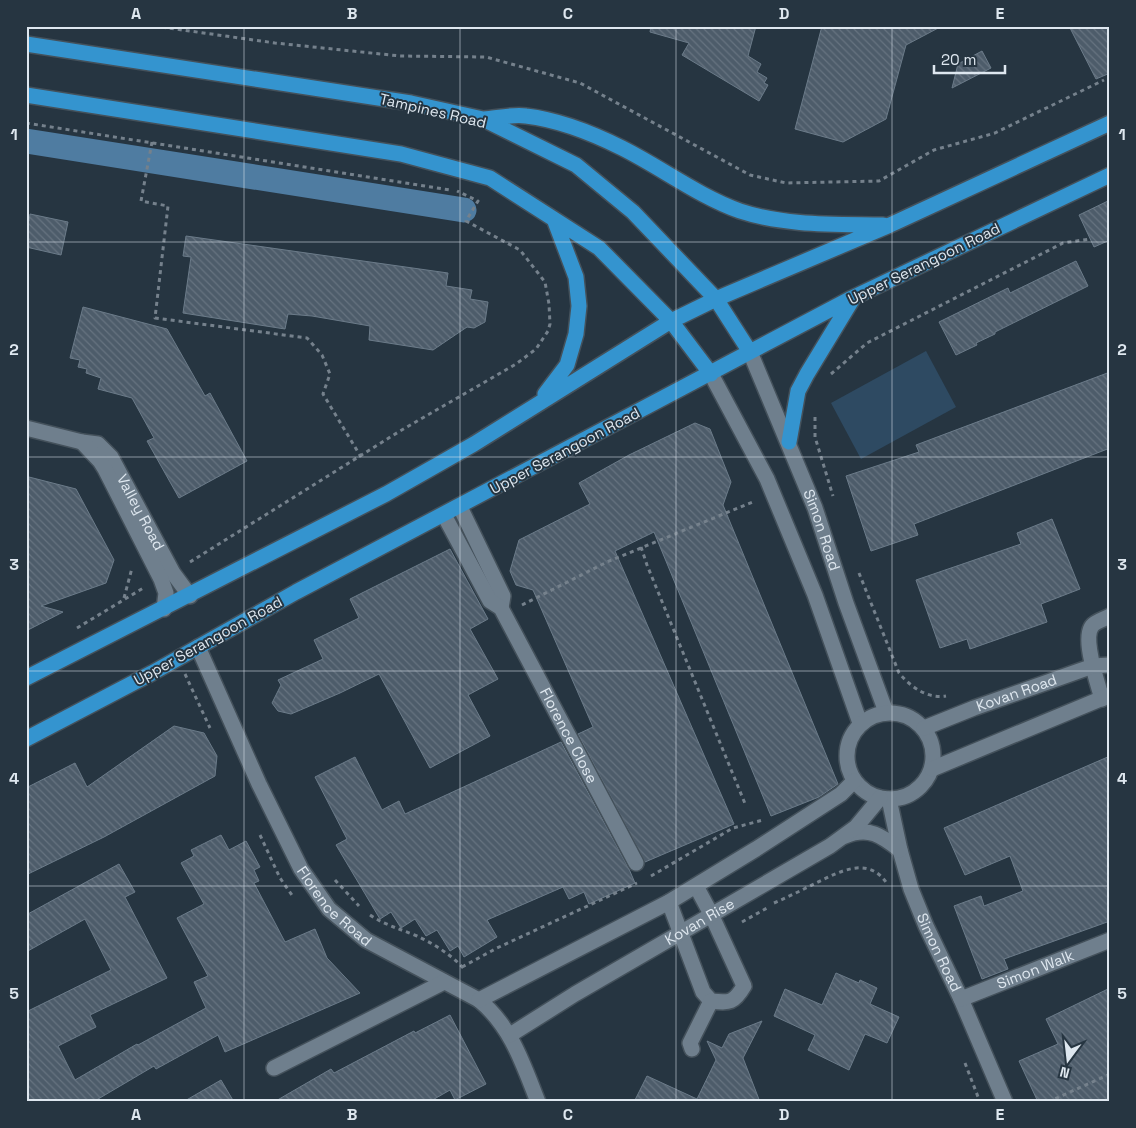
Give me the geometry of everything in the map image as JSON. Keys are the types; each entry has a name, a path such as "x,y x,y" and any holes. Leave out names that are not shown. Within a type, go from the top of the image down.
{"main road":[{"name":"Tampines Road","path":"26,44 411,103 482,119 576,165 633,212 716,299 750,352"},
{"path":"26,95 401,154 490,178 599,248 671,321 711,374"},
{"path":"482,119 524,115 567,124 622,148 700,193 738,210 760,217 811,223 890,225"},
{"path":"26,678 190,596 386,494 474,444 671,321 716,299 890,225 1110,122"},
{"name":"Upper Serangoon Road","path":"26,739 152,673 296,592 460,507 852,298 1110,175"},
{"path":"537,403 567,365 576,334 579,306 576,277 554,219"},
{"path":"789,442 798,391 852,298"}],"street":[{"name":"Simon Road","path":"750,352 815,508 846,603 886,712"},
{"name":"Simon Road","path":"711,374 767,479 815,595 860,723"},
{"name":"Valley Road","path":"26,428 82,442 98,444 111,457 167,576 190,596"},
{"name":"Florence Close","path":"460,507 503,596 503,611"},
{"name":"Florence Close","path":"444,515 490,601 503,611 636,863"},
{"name":"Valley Road","path":"164,609 167,576"},
{"path":"932,769 1106,697 1093,666 1089,632 1093,624 1110,617"},
{"name":"Florence Road","path":"198,647 259,784 301,869 329,909 366,940 444,982 484,997 489,1008 510,1035 538,1102"},
{"name":"Kovan Road","path":"924,728 974,708 1093,666 1110,665"},
{"path":"886,712 908,716 924,728 932,742 934,755 932,769 920,787 906,796 885,799 868,793 854,781 846,762 847,748 852,734 860,723 872,716 886,712"},
{"path":"484,997 669,902 841,794 854,781"},
{"name":"Simon Road","path":"885,799 911,889 1005,1102"},
{"name":"Kovan Rise","path":"510,1035 681,931 830,846 845,836 885,799"},
{"path":"845,836 858,832 875,833 881,835 900,850"},
{"path":"669,902 703,992 711,1001 730,1002 737,997 744,986 696,886"},
{"name":"Simon Walk","path":"961,1000 1110,940"},
{"path":"274,1068 444,982"},
{"path":"692,1049 690,1043 711,1001"}],"path":[{"path":"154,26 275,43 400,56 486,57 580,83 750,175 786,183 878,181 934,150 995,134 1104,80"},
{"path":"26,123 456,191 478,201 466,221 520,250 545,282 549,304 550,324 548,331 536,349 516,364 400,432 167,576 124,598 75,629"},
{"path":"152,142 141,201 168,206 155,318 307,338 322,355 330,374 323,394 361,457"},
{"path":"826,379 867,343 1063,243 1090,239"},
{"path":"815,410 815,437 835,503"},
{"path":"503,611 641,547 758,500"},
{"path":"641,547 746,806"},
{"path":"856,567 899,673 911,686 929,695 949,696"},
{"path":"720,933 774,903 850,868 870,870 879,874 892,891"},
{"path":"334,880 361,908"},
{"path":"366,912 391,927 417,936 440,948 463,967 484,997"},
{"path":"962,1056 980,1102"},
{"path":"1048,1102 1110,1074"}],"shaded area":[{"path":"926,351 956,407 861,459 831,403"}],"building":[{"path":"651,26 756,26 748,56 761,64 757,72 767,78 764,83 768,85 759,101 682,55 689,43 650,32"},
{"path":"822,26 942,26 906,45 886,119 843,142 795,129"},
{"path":"1069,26 1110,26 1110,73 1096,79"},
{"path":"982,51 991,68 952,88 958,64"},
{"path":"1110,200 1110,240 1094,247 1079,215"},
{"path":"30,214 68,222 61,255 26,247 26,220 29,221"},
{"path":"186,236 448,273 446,286 472,290 470,299 488,302 485,322 474,328 467,327 433,350 369,340 370,326 312,316 288,314 285,329 183,313 191,257 183,256"},
{"path":"1076,261 1088,286 995,332 995,334 976,343 977,345 956,355 939,322 1008,288 1010,293"},
{"path":"83,307 167,329 205,396 210,393 247,461 179,498 147,441 154,438 132,398 98,389 101,378 86,373 87,369 78,367 80,360 70,358"},
{"path":"1110,372 1110,448 914,524 918,535 871,551 846,476 919,452 916,445"},
{"path":"695,423 710,429 731,482 723,505 838,784 819,797 771,816 654,532 615,551 734,824 645,862 578,734 593,727 533,590 516,585 510,571 519,540 590,504 579,483 629,455"},
{"path":"29,477 76,489 114,560 106,583 41,606 63,612 26,631 26,489"},
{"path":"1052,519 1080,589 1041,604 1047,622 970,649 967,639 940,648 916,580 1021,544 1017,533"},
{"path":"450,549 488,619 470,629 498,679 468,695 490,736 430,768 379,674 291,714 278,711 272,703 281,685 278,680 323,659 314,640 359,618 350,599"},
{"path":"174,726 204,733 217,756 215,776 104,837 26,875 26,788 75,763 87,787"},
{"path":"561,742 635,883 589,904 584,892 569,899 563,887 487,920 497,937 464,957 458,946 450,951 437,930 426,936 415,919 401,928 391,912 380,919 336,845 347,839 315,777 355,757 382,810 399,801 405,814"},
{"path":"1110,756 1110,921 1004,959 1008,969 982,979 954,906 981,896 984,906 1023,891 1010,856 965,875 944,828"},
{"path":"221,835 229,850 246,841 260,867 254,870 259,881 254,883 285,942 315,929 327,958 360,993 225,1052 218,1035 156,1069 154,1066 93,1102 26,1102 26,1012 111,970 85,919 26,952 26,915 119,864 135,892 125,897 167,978 90,1015 96,1027 58,1046 75,1080 137,1044 206,1008 194,982 208,976 177,918 204,904 181,863 194,856 191,850"},
{"path":"836,973 859,983 860,980 877,988 870,1004 899,1017 887,1043 865,1034 849,1070 808,1050 815,1035 774,1016 785,989 822,1005"},
{"path":"1110,988 1110,1102 1038,1102 1019,1061 1058,1044 1046,1019"},
{"path":"450,1015 486,1084 455,1100 450,1090 429,1102 274,1102 331,1069 334,1073 414,1031 415,1033"},
{"path":"762,1021 743,1058 760,1102 634,1102 647,1076 697,1099 716,1060 707,1041 722,1048 729,1034"},
{"path":"221,1080 234,1102 183,1102"}],"waterway":[{"path":"26,141 464,210"}]}
